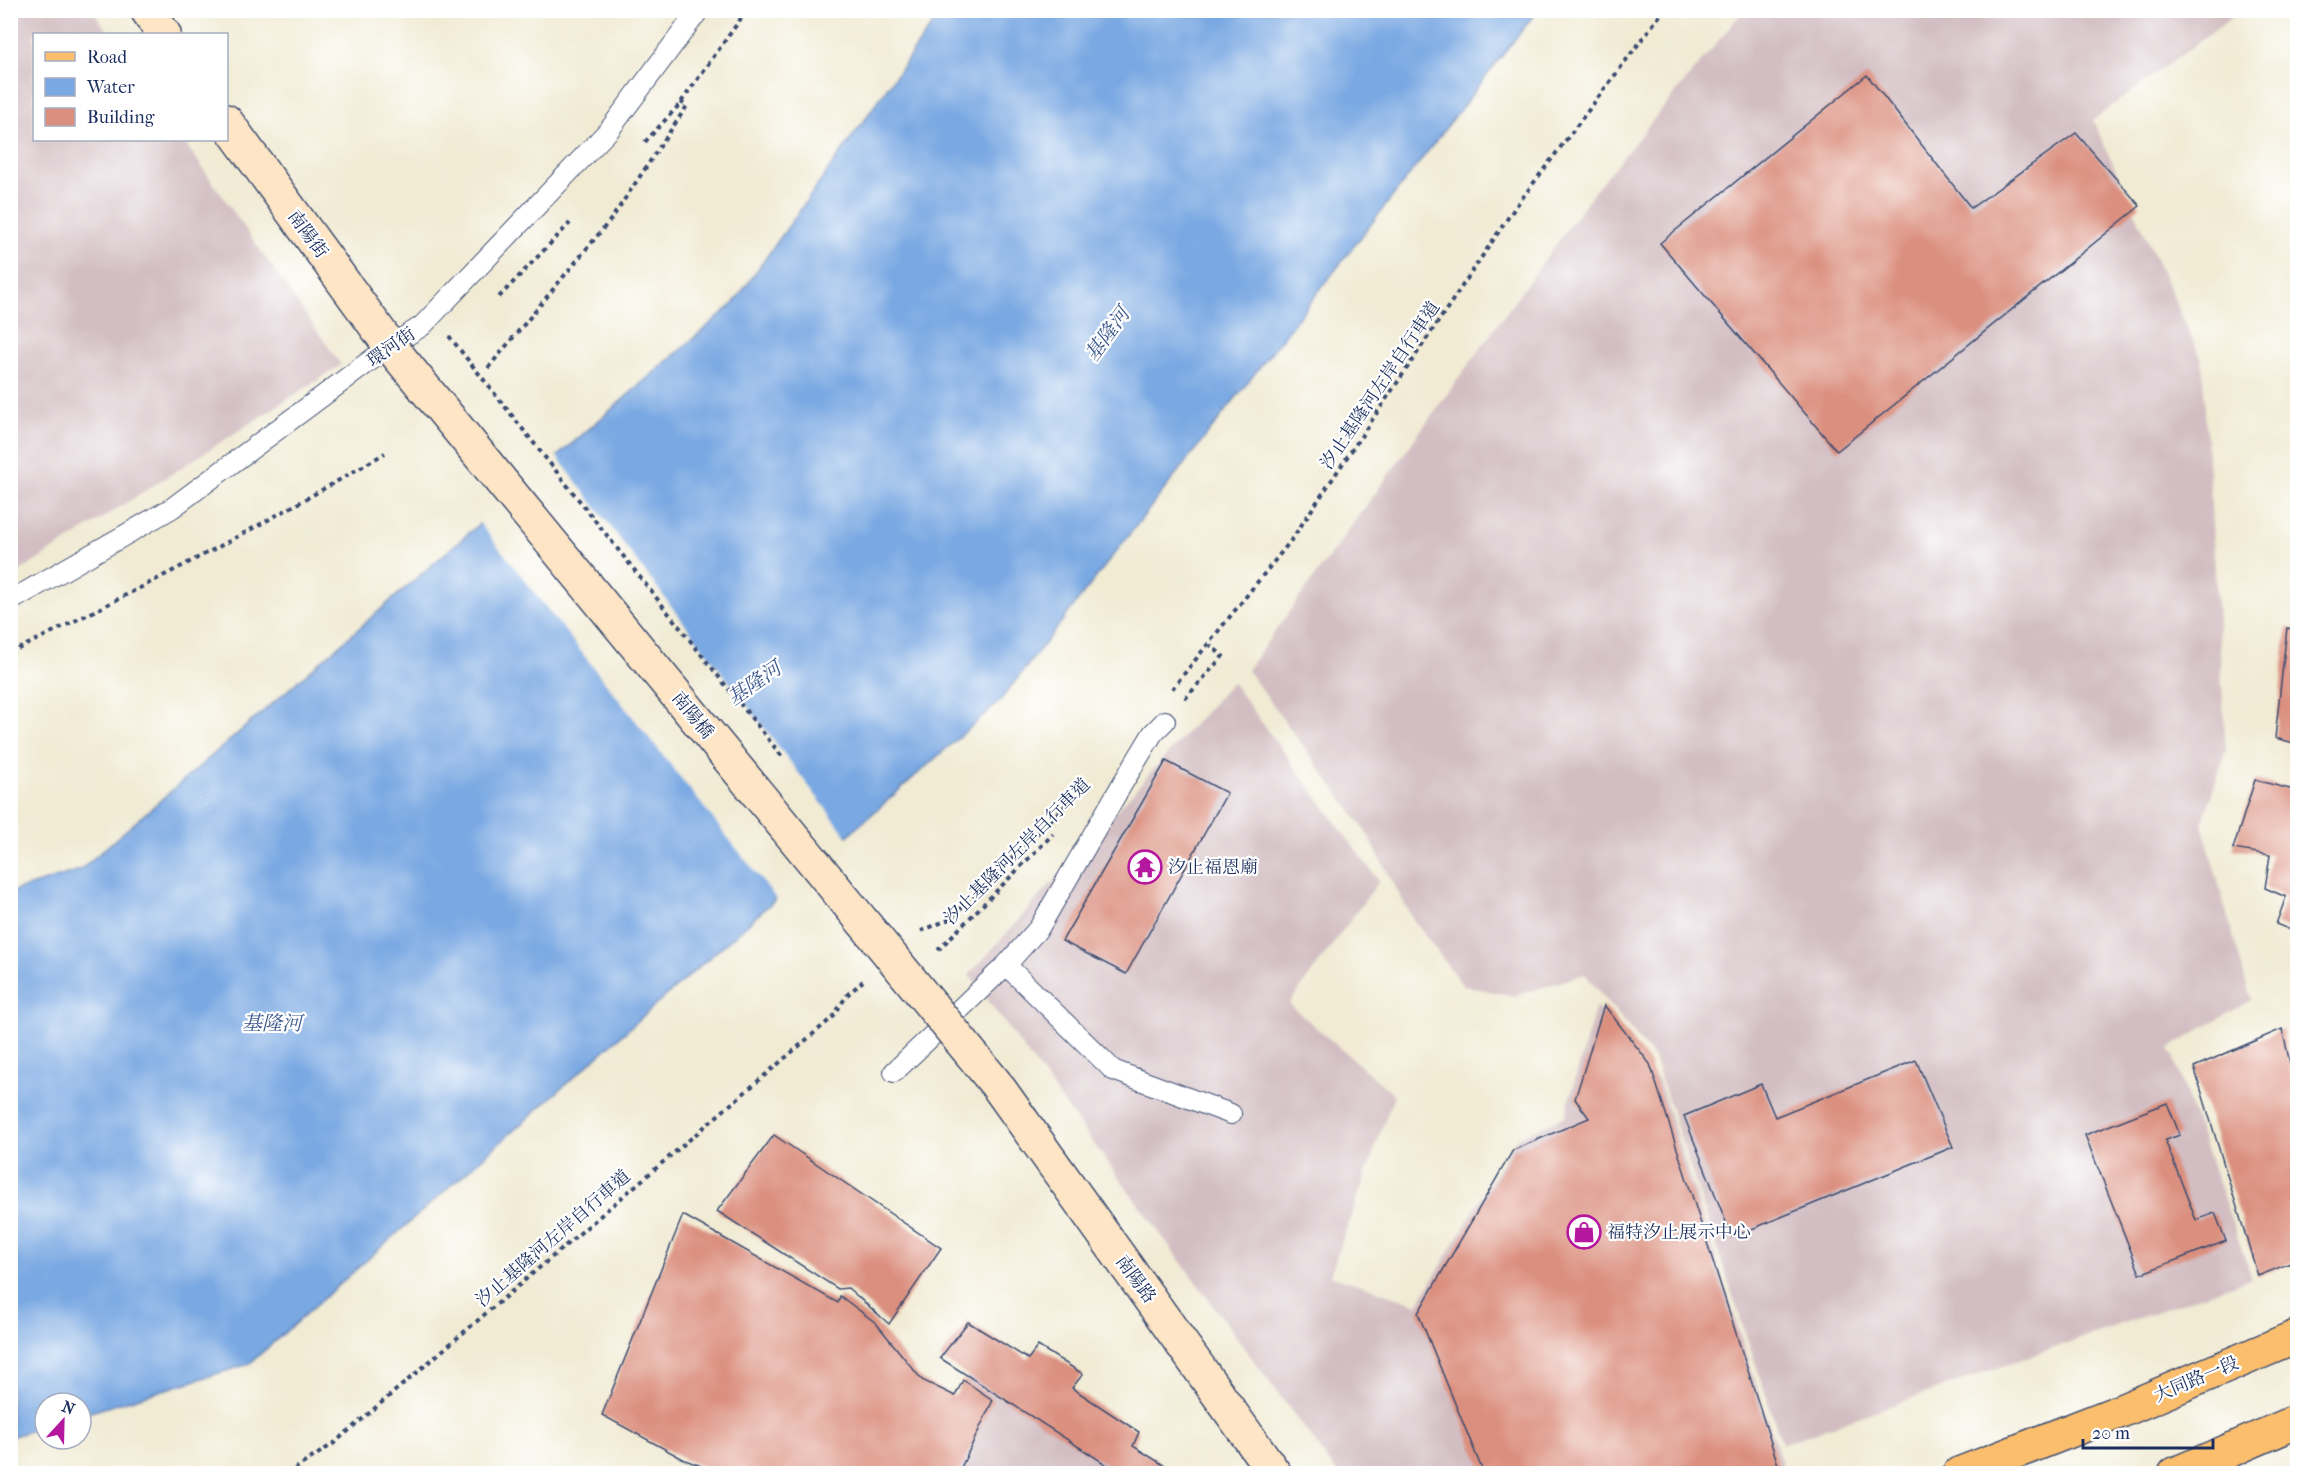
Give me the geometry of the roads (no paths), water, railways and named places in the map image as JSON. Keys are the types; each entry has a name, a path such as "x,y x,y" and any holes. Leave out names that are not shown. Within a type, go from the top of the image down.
{"main road":[{"name":"大同路一段","path":"1959,1473 2121,1411 2298,1336"},
{"path":"2175,1473 2298,1421"}],"street":[{"path":"147,10 163,33"},
{"name":"南陽街","path":"228,124 390,346"},
{"name":"南陽橋","path":"390,346 996,1084"},
{"name":"南陽路","path":"996,1084 1275,1473"}],"lane":[{"name":"環河街","path":"10,601 172,508 390,346 422,326 610,129 699,10"},
{"path":"894,1072 1006,965 1039,928 1126,777 1153,733 1166,721"},
{"path":"1006,965 1113,1070 1231,1114"}],"water":[{"name":"基隆河","path":"942,11 1537,11 999,702 249,1364 93,1411 93,1391 33,1391 33,1430 11,1437 11,892 80,870 733,304"}],"place":[{"name":"汐止福恩廟","path":"1145,867"},
{"name":"福特汐止展示中心","path":"1584,1232"}]}
